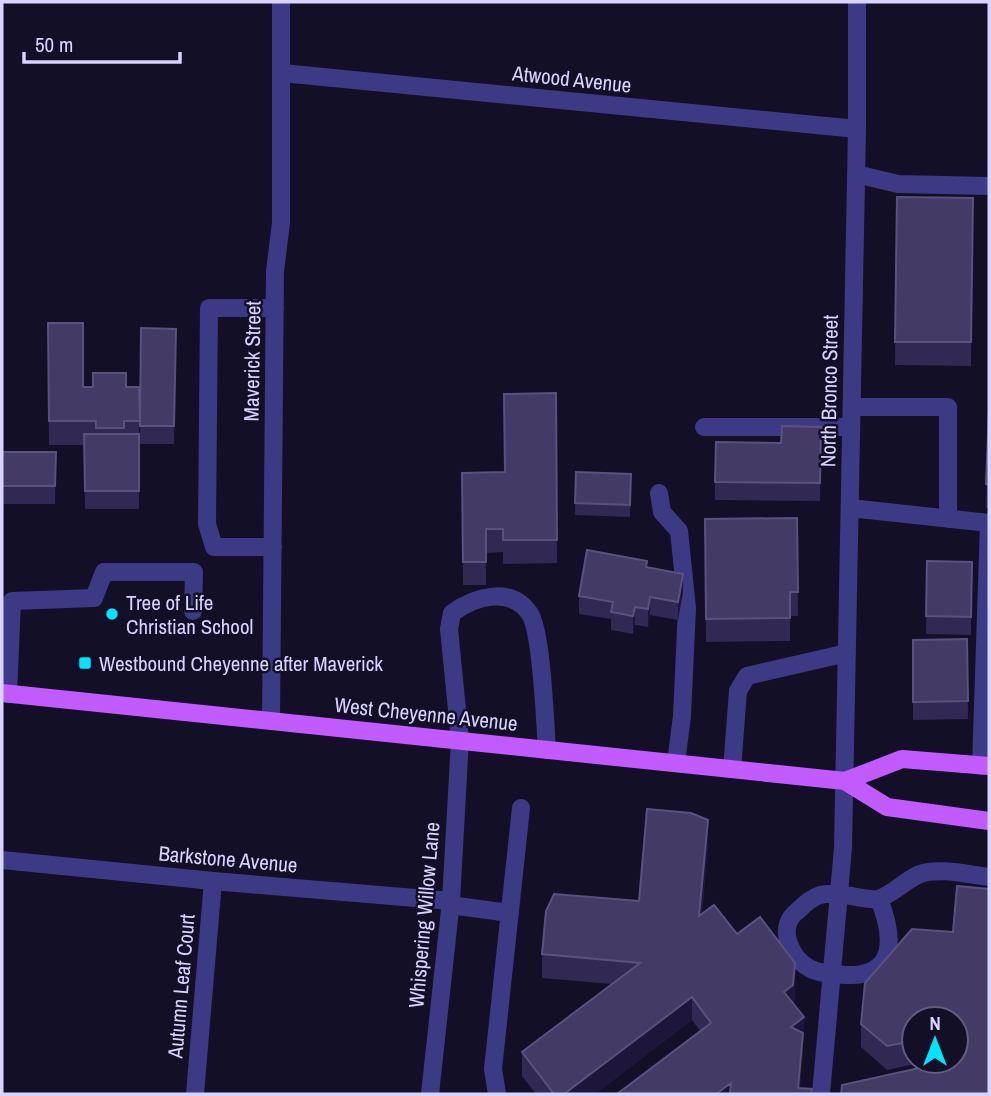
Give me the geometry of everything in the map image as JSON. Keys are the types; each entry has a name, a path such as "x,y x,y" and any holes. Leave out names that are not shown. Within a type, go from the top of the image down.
{"main road":[{"name":"West Cheyenne Avenue","path":"5,694 845,780 902,759 985,766"},
{"name":"West Cheyenne Avenue","path":"845,780 887,807 989,821"}],"street":[{"name":"Maverick Street","path":"271,721 275,271 281,223 281,2"},
{"name":"North Bronco Street","path":"821,1094 839,893 845,780 857,129 856,2"},
{"name":"Atwood Avenue","path":"282,74 857,129"},
{"path":"856,174 898,184 989,186"},
{"path":"273,547 214,547 207,524 209,307 275,308"},
{"path":"852,407 948,407 948,519"},
{"path":"704,427 851,427"},
{"path":"659,493 662,512 679,531 687,608 682,716 676,763"},
{"path":"850,508 989,523 985,766"},
{"path":"5,694 12,601 94,598 104,572 194,572 193,611"},
{"name":"Whispering Willow Lane","path":"430,1094 451,903 460,740 449,629 452,613 465,604 482,596 503,597 519,602 531,615 538,652 547,750"},
{"path":"732,769 738,691 747,676 847,653"},
{"path":"497,1094 493,1069 521,808"},
{"name":"Barkstone Avenue","path":"2,860 451,903 510,913"},
{"path":"879,899 888,921 890,941 887,954 878,966 859,975 832,974 810,969 789,946 787,933 790,918 818,895 839,893 879,899 922,873 989,877"},
{"name":"Autumn Leaf Court","path":"195,1094 213,881"}],"building":[{"path":"897,197 973,198 971,342 895,342"},
{"path":"48,323 83,323 83,387 93,387 93,373 126,373 126,387 139,387 140,421 124,421 124,428 96,428 96,421 49,421"},
{"path":"141,328 176,329 174,426 140,426"},
{"path":"556,393 557,540 503,540 503,529 486,529 486,562 463,562 462,473 505,472 504,394"},
{"path":"989,409 989,485 986,484"},
{"path":"782,426 821,427 820,483 715,482 716,442 781,443"},
{"path":"84,434 139,434 139,491 85,491"},
{"path":"2,452 56,452 55,486 2,486"},
{"path":"576,472 631,474 630,505 575,503"},
{"path":"797,518 798,592 790,592 790,618 706,619 705,519"},
{"path":"587,550 647,561 646,567 683,574 678,602 650,597 648,609 635,607 633,616 611,612 613,602 579,596"},
{"path":"927,561 972,562 971,617 926,616"},
{"path":"967,639 968,701 913,702 913,640"},
{"path":"647,809 691,813 708,820 699,916 714,905 737,934 760,917 795,963 793,985 784,992 804,1017 791,1027 803,1033 798,1088 812,1089 811,1094 730,1094 731,1083 716,1094 617,1094 711,1023 692,997 564,1094 554,1094 522,1052 640,963 542,954 546,911 554,894 639,901"},
{"path":"957,886 989,889 989,1094 841,1094 842,1085 900,1072 900,1075 970,1075 970,1005 900,1005 900,1044 887,1046 861,1024 865,983 912,929 953,932"}],"place":[{"name":"Tree of Life Christian School","path":"112,614"},
{"name":"Westbound Cheyenne after Maverick","path":"85,663"}]}
